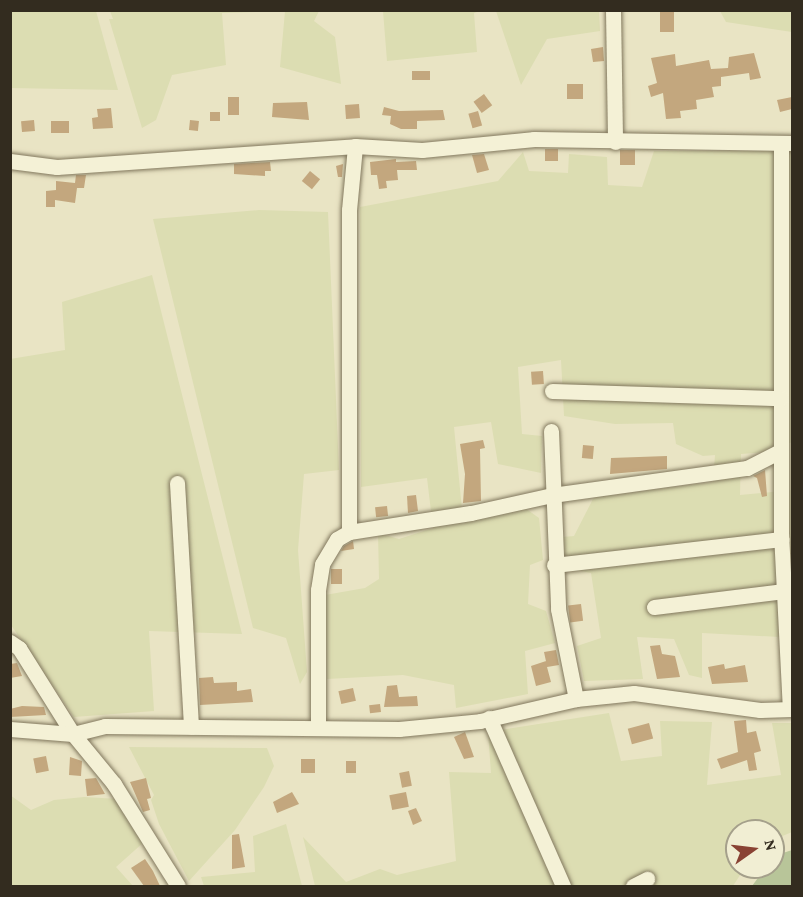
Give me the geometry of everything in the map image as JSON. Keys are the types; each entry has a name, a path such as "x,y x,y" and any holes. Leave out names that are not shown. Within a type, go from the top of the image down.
{"street":[{"path":"613,10 615,142"},
{"path":"10,161 57,167 131,164 355,146 422,150 534,140 787,143 781,398 787,432 781,451 784,591 791,709 760,710 634,693 576,699 489,718 399,729 105,726 73,734 10,729"},
{"path":"349,532 349,210 355,146"},
{"path":"552,391 781,398"},
{"path":"551,431 554,565 558,609 576,699"},
{"path":"318,728 318,590 322,564 337,539 349,532 471,513 552,495 747,468 781,451"},
{"path":"177,483 191,726"},
{"path":"554,565 782,538"},
{"path":"654,607 784,591"},
{"path":"10,642 19,648 73,734 114,784 178,886"},
{"path":"489,718 563,886"},
{"path":"633,886 647,879"}],"green space":[{"path":"11,10 96,11 118,90 11,88"},
{"path":"110,11 285,11 222,13 226,65 172,75 156,120 142,128 109,19 113,19"},
{"path":"285,11 319,11 314,21 335,37 341,84 280,67"},
{"path":"383,11 480,11 474,13 477,52 387,61"},
{"path":"496,11 599,11 600,31 547,39 521,85"},
{"path":"720,11 792,11 792,32 726,22"},
{"path":"654,151 792,151 792,442 768,452 741,454 740,495 792,490 792,654 780,637 702,633 702,678 689,675 674,639 637,637 643,679 584,681 577,646 601,638 591,573 565,568 562,537 574,536 594,497 713,482 715,455 703,456 676,444 673,423 615,424 564,416 561,360 518,367 522,434 542,436 541,473 498,464 491,422 454,427 463,520 525,508 539,518 543,560 530,565 528,604 546,611 555,643 525,651 528,694 456,708 454,685 403,675 327,679 325,595 365,588 379,579 378,533 399,539 433,528 427,478 361,487 360,207 498,181 523,152 529,171 568,173 569,154 607,157 608,185 642,187"},
{"path":"259,210 328,212 339,470 304,474 298,550 307,672 300,684 286,638 253,628 153,219"},
{"path":"152,275 242,634 149,631 154,711 74,717 11,625 10,359 65,350 62,302"},
{"path":"609,713 621,761 662,756 660,721 712,722 707,785 781,775 772,723 792,723 792,832 785,835 785,819 725,819 725,879 738,879 733,886 315,886 303,837 346,882 380,869 397,875 456,861 449,772 491,773 488,732"},
{"path":"129,747 267,748 274,766 264,787 235,830 189,881 159,824 151,800 154,795"},
{"path":"10,795 31,810 54,800 84,797 119,799 144,842 116,867 133,886 11,886"},
{"path":"286,824 302,886 204,886 201,877 255,872 253,836"},
{"path":"792,850 792,886 752,886 757,879 785,879 785,852"}],"building":[{"path":"660,10 674,10 674,32 660,32"},
{"path":"603,47 604,61 593,62 591,49"},
{"path":"754,53 761,78 750,80 749,73 721,77 721,86 712,87 714,97 696,100 697,109 680,111 681,118 666,119 663,93 651,97 648,86 657,83 651,58 675,54 676,66 709,60 711,69 728,68 729,57"},
{"path":"412,71 430,71 430,80 412,80"},
{"path":"567,84 583,84 583,99 567,99"},
{"path":"484,94 492,105 482,113 473,102"},
{"path":"228,97 239,97 239,115 228,115"},
{"path":"792,97 792,109 780,112 777,100"},
{"path":"307,102 309,120 272,117 273,103"},
{"path":"359,104 360,118 346,119 345,105"},
{"path":"384,107 399,111 443,110 445,120 417,121 417,129 401,129 390,124 391,116 382,115"},
{"path":"111,108 113,128 93,129 92,118 98,117 97,109"},
{"path":"478,111 482,125 473,128 468,114"},
{"path":"210,112 220,112 220,121 210,121"},
{"path":"34,120 35,131 22,132 21,121"},
{"path":"190,120 199,121 198,131 189,130"},
{"path":"51,121 69,121 69,133 51,133"},
{"path":"545,149 558,149 558,161 545,161"},
{"path":"620,150 635,150 635,165 620,165"},
{"path":"484,154 489,170 477,173 472,155"},
{"path":"396,159 396,162 416,161 417,170 397,170 398,180 386,181 387,188 379,189 377,175 371,175 370,162"},
{"path":"270,162 271,171 265,171 265,176 234,174 234,164"},
{"path":"343,164 342,177 338,177 336,166"},
{"path":"310,171 320,179 312,189 302,181"},
{"path":"76,175 86,175 84,188 77,188 75,203 55,200 55,207 46,207 46,191 56,190 56,181 75,183"},
{"path":"543,371 544,384 532,385 531,372"},
{"path":"483,440 485,448 480,449 481,501 463,503 465,474 460,444"},
{"path":"583,445 594,446 593,459 582,458"},
{"path":"667,456 667,469 610,474 611,458"},
{"path":"765,470 767,496 762,497 757,478 753,476"},
{"path":"416,495 418,511 408,513 407,496"},
{"path":"387,506 388,516 376,517 375,507"},
{"path":"353,541 354,549 341,551 344,546"},
{"path":"331,569 342,569 342,584 331,584"},
{"path":"581,604 583,621 570,622 568,606"},
{"path":"660,645 662,654 675,656 680,677 657,679 650,646"},
{"path":"556,650 559,665 547,667 551,682 536,686 531,666 546,661 544,652"},
{"path":"17,663 22,676 10,678 10,664"},
{"path":"724,664 725,669 745,665 748,682 712,684 708,667"},
{"path":"213,677 214,683 237,682 237,691 251,689 253,702 200,705 199,678"},
{"path":"397,685 399,697 417,696 418,706 384,707 387,686"},
{"path":"353,688 356,701 341,704 338,691"},
{"path":"380,704 381,712 370,713 369,705"},
{"path":"22,706 44,707 46,715 10,717 10,709"},
{"path":"746,720 747,733 756,731 761,751 754,753 757,770 749,771 747,760 721,769 717,759 738,752 734,721"},
{"path":"649,723 653,738 632,744 628,729"},
{"path":"465,732 474,757 464,759 454,737"},
{"path":"46,756 49,771 36,773 33,758"},
{"path":"70,757 82,761 81,776 69,775"},
{"path":"301,759 315,759 315,773 301,773"},
{"path":"346,761 356,761 356,773 346,773"},
{"path":"409,771 412,786 402,788 399,773"},
{"path":"96,778 105,794 87,796 85,779"},
{"path":"146,778 151,798 147,799 150,810 143,812 130,782"},
{"path":"292,792 299,804 277,813 273,802"},
{"path":"406,792 409,807 392,810 389,795"},
{"path":"416,808 422,821 413,825 408,811"},
{"path":"239,834 245,867 232,869 232,835"},
{"path":"145,859 160,886 144,886 131,868"}]}
